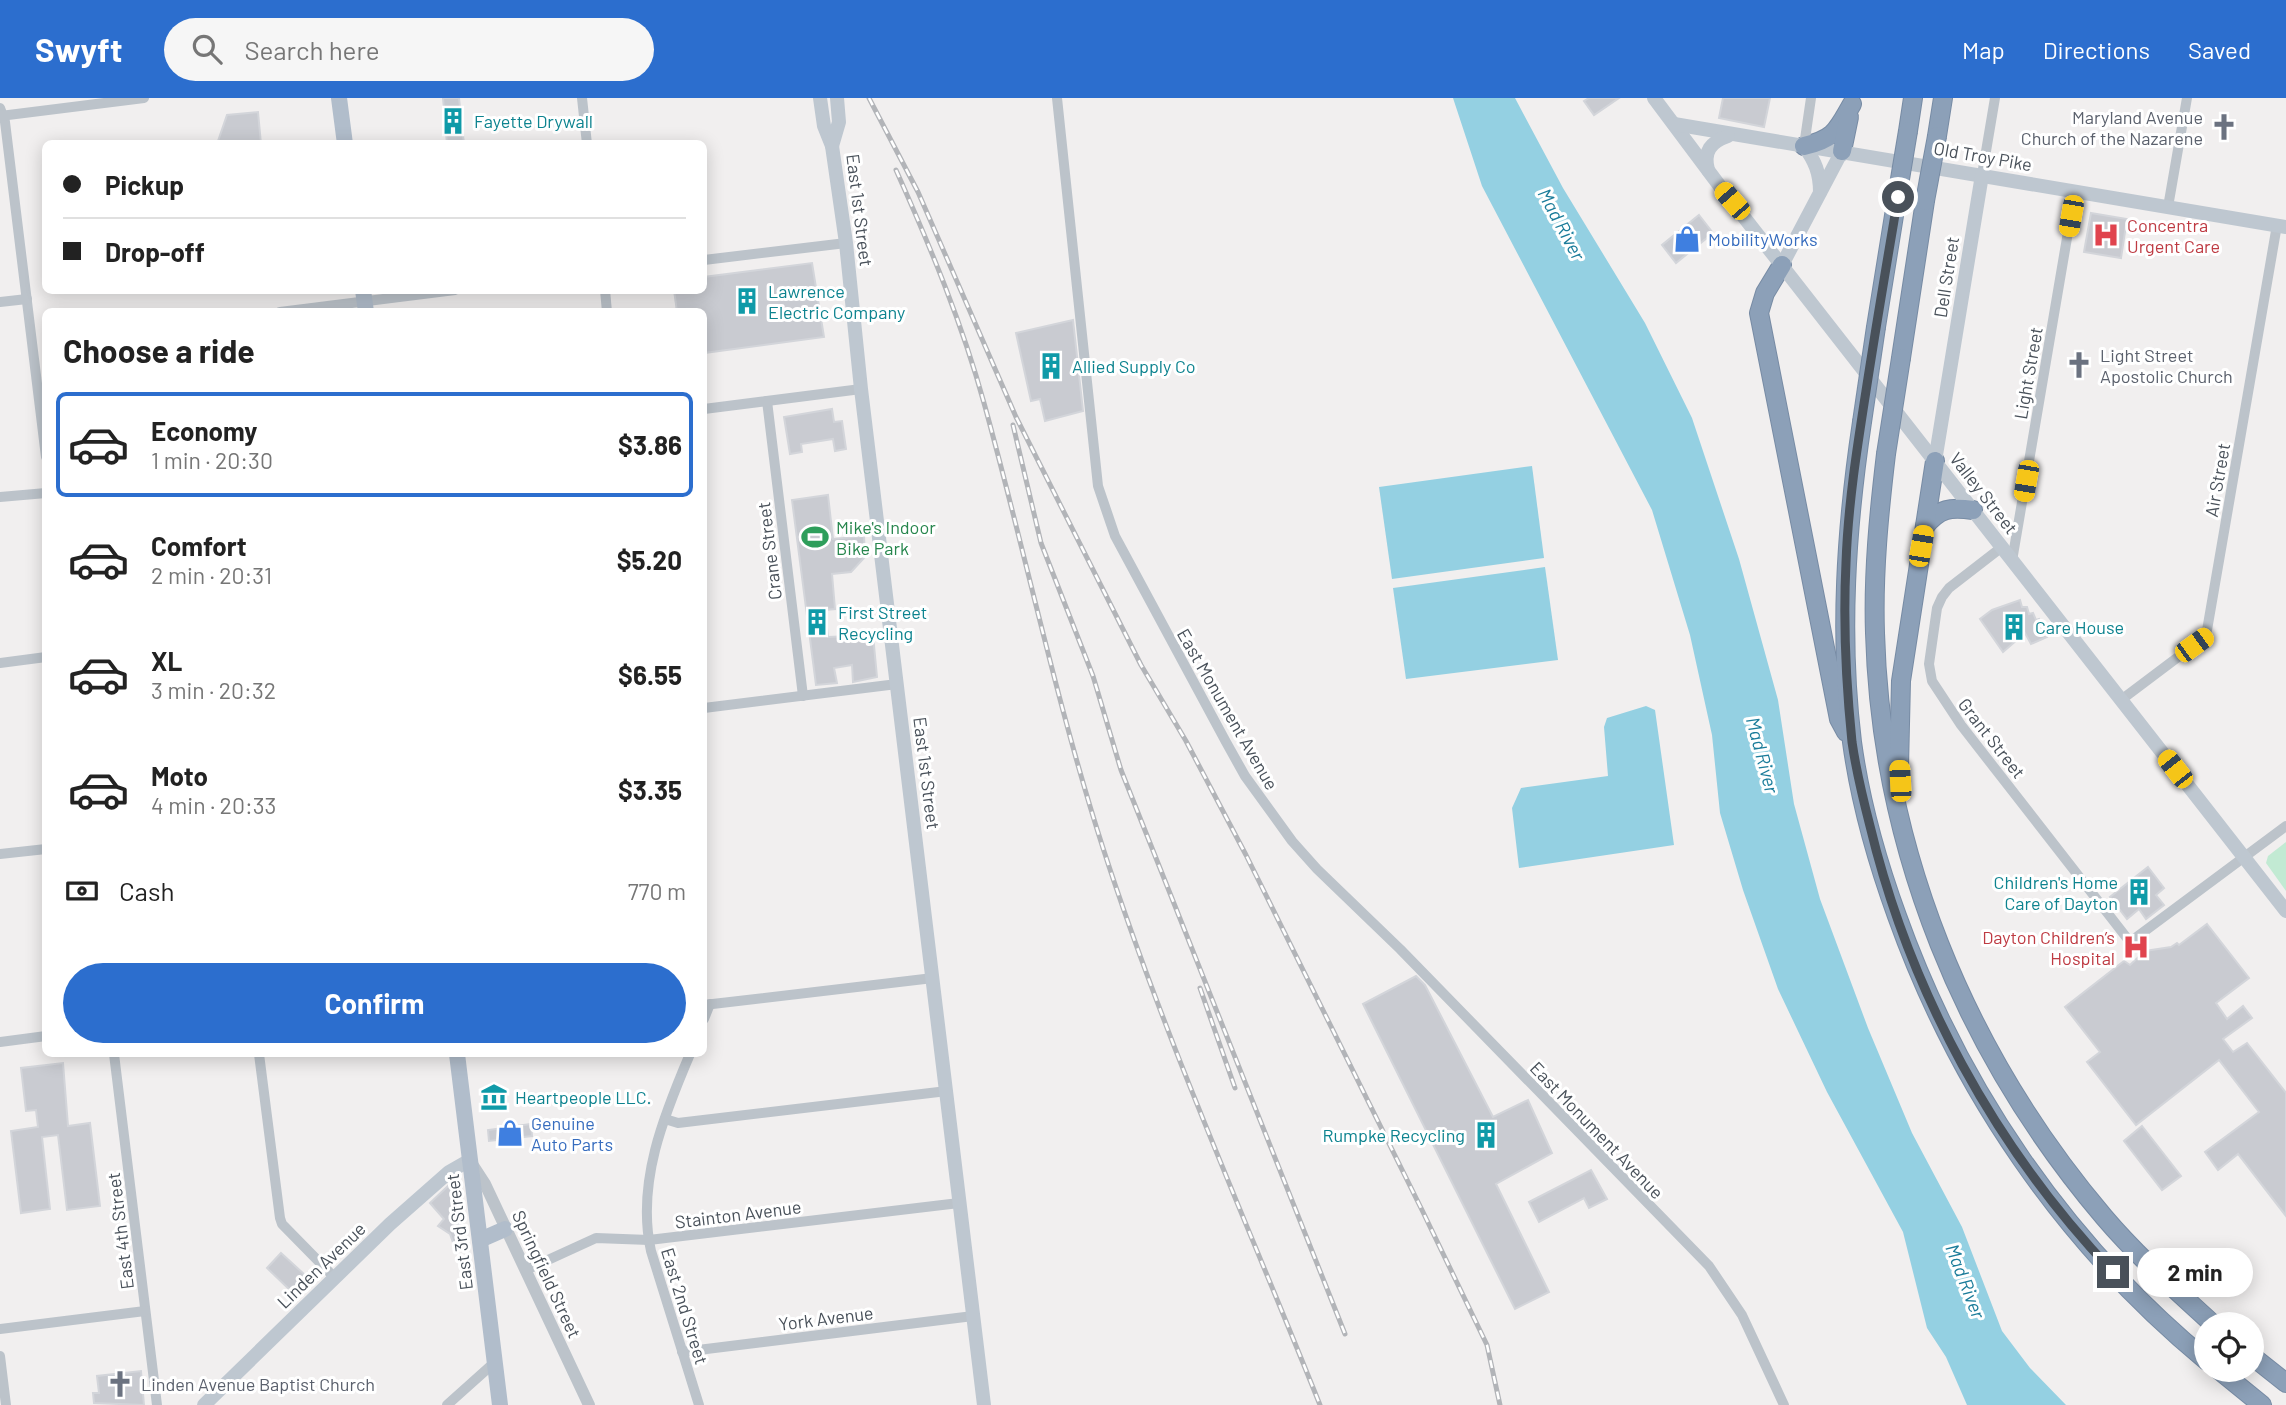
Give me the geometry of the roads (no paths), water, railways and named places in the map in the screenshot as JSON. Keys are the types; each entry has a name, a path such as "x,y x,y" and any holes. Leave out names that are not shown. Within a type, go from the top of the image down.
{"highway":[{"path":"1913,98 1850,501 1844,621 1853,744 1863,798 1888,890 1931,1006 1961,1064 2034,1177 2085,1243 2127,1287 2194,1349"},
{"path":"1943,98 1900,358 1879,509 1875,634 1881,708 1898,809 1924,906 1950,972 1973,1023 2018,1102 2062,1166 2106,1219 2154,1271 2200,1312"},
{"path":"1804,146 1832,136 1852,101"},
{"path":"1842,151 1852,101"},
{"path":"1782,265 1765,293 1759,313 1839,719 1853,744"},
{"path":"1898,809 1901,796 1898,732 1901,681 1935,461"},
{"path":"1925,526 1936,513 1946,508 1973,510"},
{"path":"2264,1366 2286,1383"},
{"path":"2234,1382 2262,1405"}],"main road":[{"path":"340,98 345,140"},
{"name":"East 1st Street","path":"820,98 824,126 832,146 846,243 861,389 984,1405"},
{"name":"East 1st Street","path":"832,146 839,122 836,98"},
{"name":"Valley Street","path":"1654,98 1708,171 2286,911"},
{"name":"Old Troy Pike","path":"1674,124 1729,136 1842,151 2281,226"},
{"path":"1708,171 1708,148 1729,136"},
{"path":"1804,146 1818,169 1820,192"},
{"path":"1782,265 1842,151"},
{"name":"Dell Street","path":"1935,461 1982,175"},
{"name":"East 3rd Street","path":"457,1057 500,1405"},
{"name":"Linden Avenue","path":"204,1405 423,1195 449,1172 470,1160"},
{"path":"480,1240 505,1229"}],"street":[{"path":"42,424 1,113 144,98"},
{"path":"582,98 587,140"},
{"name":"East Monument Avenue","path":"1057,98 1098,485 1115,536 1228,748 1259,797 1317,869 1400,949 1709,1266 1742,1315 1784,1405"},
{"path":"1804,146 1811,98"},
{"name":"Dell Street","path":"1982,175 1995,98"},
{"path":"2168,207 2188,98"},
{"name":"Light Street","path":"2012,561 2075,191"},
{"name":"Air Street","path":"2121,700 2206,636 2281,226"},
{"path":"707,260 846,243"},
{"path":"311,308 422,294"},
{"path":"0,302 27,299"},
{"path":"707,409 861,389"},
{"name":"Crane Street","path":"767,401 803,696"},
{"path":"0,497 42,493"},
{"name":"Grant Street","path":"2002,548 1949,588 1942,597 1937,608 1929,664 1932,681 1961,724 2130,942 2244,859"},
{"path":"0,663 42,658"},
{"path":"707,708 897,684"},
{"path":"2244,859 2286,826"},
{"path":"0,854 42,849"},
{"path":"707,1005 933,978"},
{"path":"0,1042 42,1037"},
{"name":"East 4th Street","path":"114,1057 157,1405"},
{"path":"259,1057 279,1218 335,1278"},
{"name":"East 2nd Street","path":"689,1057 664,1119 651,1168 649,1240 699,1405"},
{"path":"664,1119 678,1123 947,1091"},
{"name":"Springfield Street","path":"470,1160 485,1184 589,1405"},
{"name":"Stainton Avenue","path":"526,1270 596,1238 649,1240 959,1203"},
{"path":"0,1329 145,1311"},
{"name":"York Avenue","path":"682,1352 973,1316"},
{"path":"0,1356 6,1405"},
{"path":"447,1405 495,1362"}],"water":[{"name":"Mad River","path":"1453,98 1515,98 1563,188 1645,323 1692,418 1739,559 1778,700 1794,804 1820,899 1868,1028 1912,1133 1962,1227 2002,1331 2030,1368 2066,1405 1967,1405 1946,1357 1927,1328 1903,1232 1827,1092 1778,989 1743,890 1720,813 1712,735 1690,635 1652,510 1482,186"},
{"path":"1532,466 1544,558 1392,579 1379,487"},
{"path":"1545,567 1558,660 1406,679 1393,588"},
{"path":"1646,706 1655,710 1674,845 1519,868 1512,808 1521,788 1608,776 1604,727 1607,718"}],"railway":[{"path":"869,98 918,192 1016,417 1141,665 1186,741 1246,855 1422,1210 1487,1345 1500,1405"},
{"path":"896,170 944,285 975,373 1070,738 1127,919 1179,1059 1320,1405"},
{"path":"1013,425 1041,543 1093,676 1121,770 1345,1334"},
{"path":"1200,988 1235,1088"}],"place":[{"name":"Fayette Drywall","path":"453,121"},
{"name":"Maryland Avenue Church of the Nazarene","path":"2224,127"},
{"name":"Concentra Urgent Care","path":"2106,235"},
{"name":"MobilityWorks","path":"1687,239"},
{"name":"Lawrence Electric Company","path":"747,301"},
{"name":"Light Street Apostolic Church","path":"2079,365"},
{"name":"Allied Supply Co","path":"1051,366"},
{"name":"Mike's Indoor Bike Park","path":"815,537"},
{"name":"First Street Recycling","path":"817,622"},
{"name":"Care House","path":"2014,627"},
{"name":"Children's Home Care of Dayton","path":"2139,892"},
{"name":"Dayton Children’s Hospital","path":"2136,947"},
{"name":"Heartpeople LLC.","path":"494,1097"},
{"name":"Genuine Auto Parts","path":"510,1133"},
{"name":"Rumpke Recycling","path":"1486,1135"},
{"name":"Linden Avenue Baptist Church","path":"120,1384"}]}
